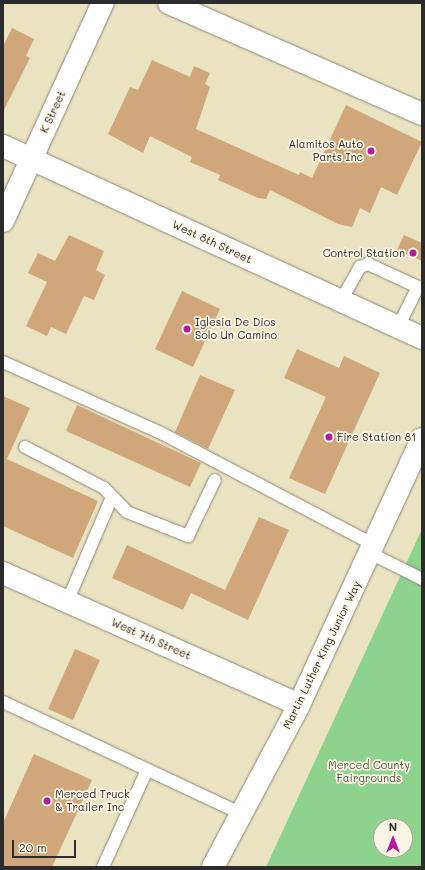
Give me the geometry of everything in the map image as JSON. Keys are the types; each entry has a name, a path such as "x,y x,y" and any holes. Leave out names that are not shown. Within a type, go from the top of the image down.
{"main road":[{"name":"K Street","path":"3,221 103,3"},
{"path":"169,3 422,114"},
{"name":"West 8th Street","path":"3,146 422,338"},
{"name":"Martin Luther King Junior Way","path":"213,867 299,705 420,448"},
{"name":"West 7th Street","path":"3,573 299,705"}],"lane":[{"path":"341,301 360,267 368,264 420,288 398,327"},
{"path":"3,362 163,434 372,549 422,579"},
{"path":"25,447 104,488 127,512 188,536 214,480"},
{"path":"67,602 112,497"},
{"path":"3,702 242,814"},
{"path":"103,867 147,770"}],"green space":[{"name":"Merced County Fairgrounds","path":"422,529 422,867 266,867"}],"building":[{"path":"12,28 34,39 26,56 30,58 3,112 3,46"},
{"path":"152,60 190,77 194,66 210,73 205,84 210,87 196,129 299,175 300,172 312,178 346,105 422,142 397,195 381,187 370,213 360,208 352,227 338,224 270,190 266,199 258,198 218,180 220,175 190,162 192,157 150,136 143,153 108,134 130,87 138,90"},
{"path":"69,235 104,251 96,270 105,275 94,300 84,296 66,334 51,327 47,336 26,326 47,282 28,273 38,253 55,261"},
{"name":"Control Station","path":"404,235 422,243 422,261 397,250"},
{"name":"Iglesia De Dios Solo Un Camino","path":"182,291 220,309 193,367 155,349"},
{"name":"Fire Station 81","path":"297,349 339,368 344,356 380,373 325,494 289,478 326,397 284,378"},
{"path":"200,375 235,390 208,449 175,432"},
{"path":"3,396 30,408 7,459 98,501 73,558 3,526"},
{"path":"77,405 201,463 190,487 66,431"},
{"path":"259,517 289,530 248,620 191,593 183,610 112,578 127,545 225,590"},
{"path":"75,649 100,660 73,720 48,709"},
{"name":"Merced Truck & Trailer Inc","path":"34,754 92,780 52,867 3,867 3,823"}],"place":[{"name":"Alamitos Auto Parts Inc","path":"371,151"},
{"name":"Control Station","path":"413,253"},
{"name":"Iglesia De Dios Solo Un Camino","path":"187,329"},
{"name":"Fire Station 81","path":"329,437"},
{"name":"Merced Truck & Trailer Inc","path":"47,801"}]}
